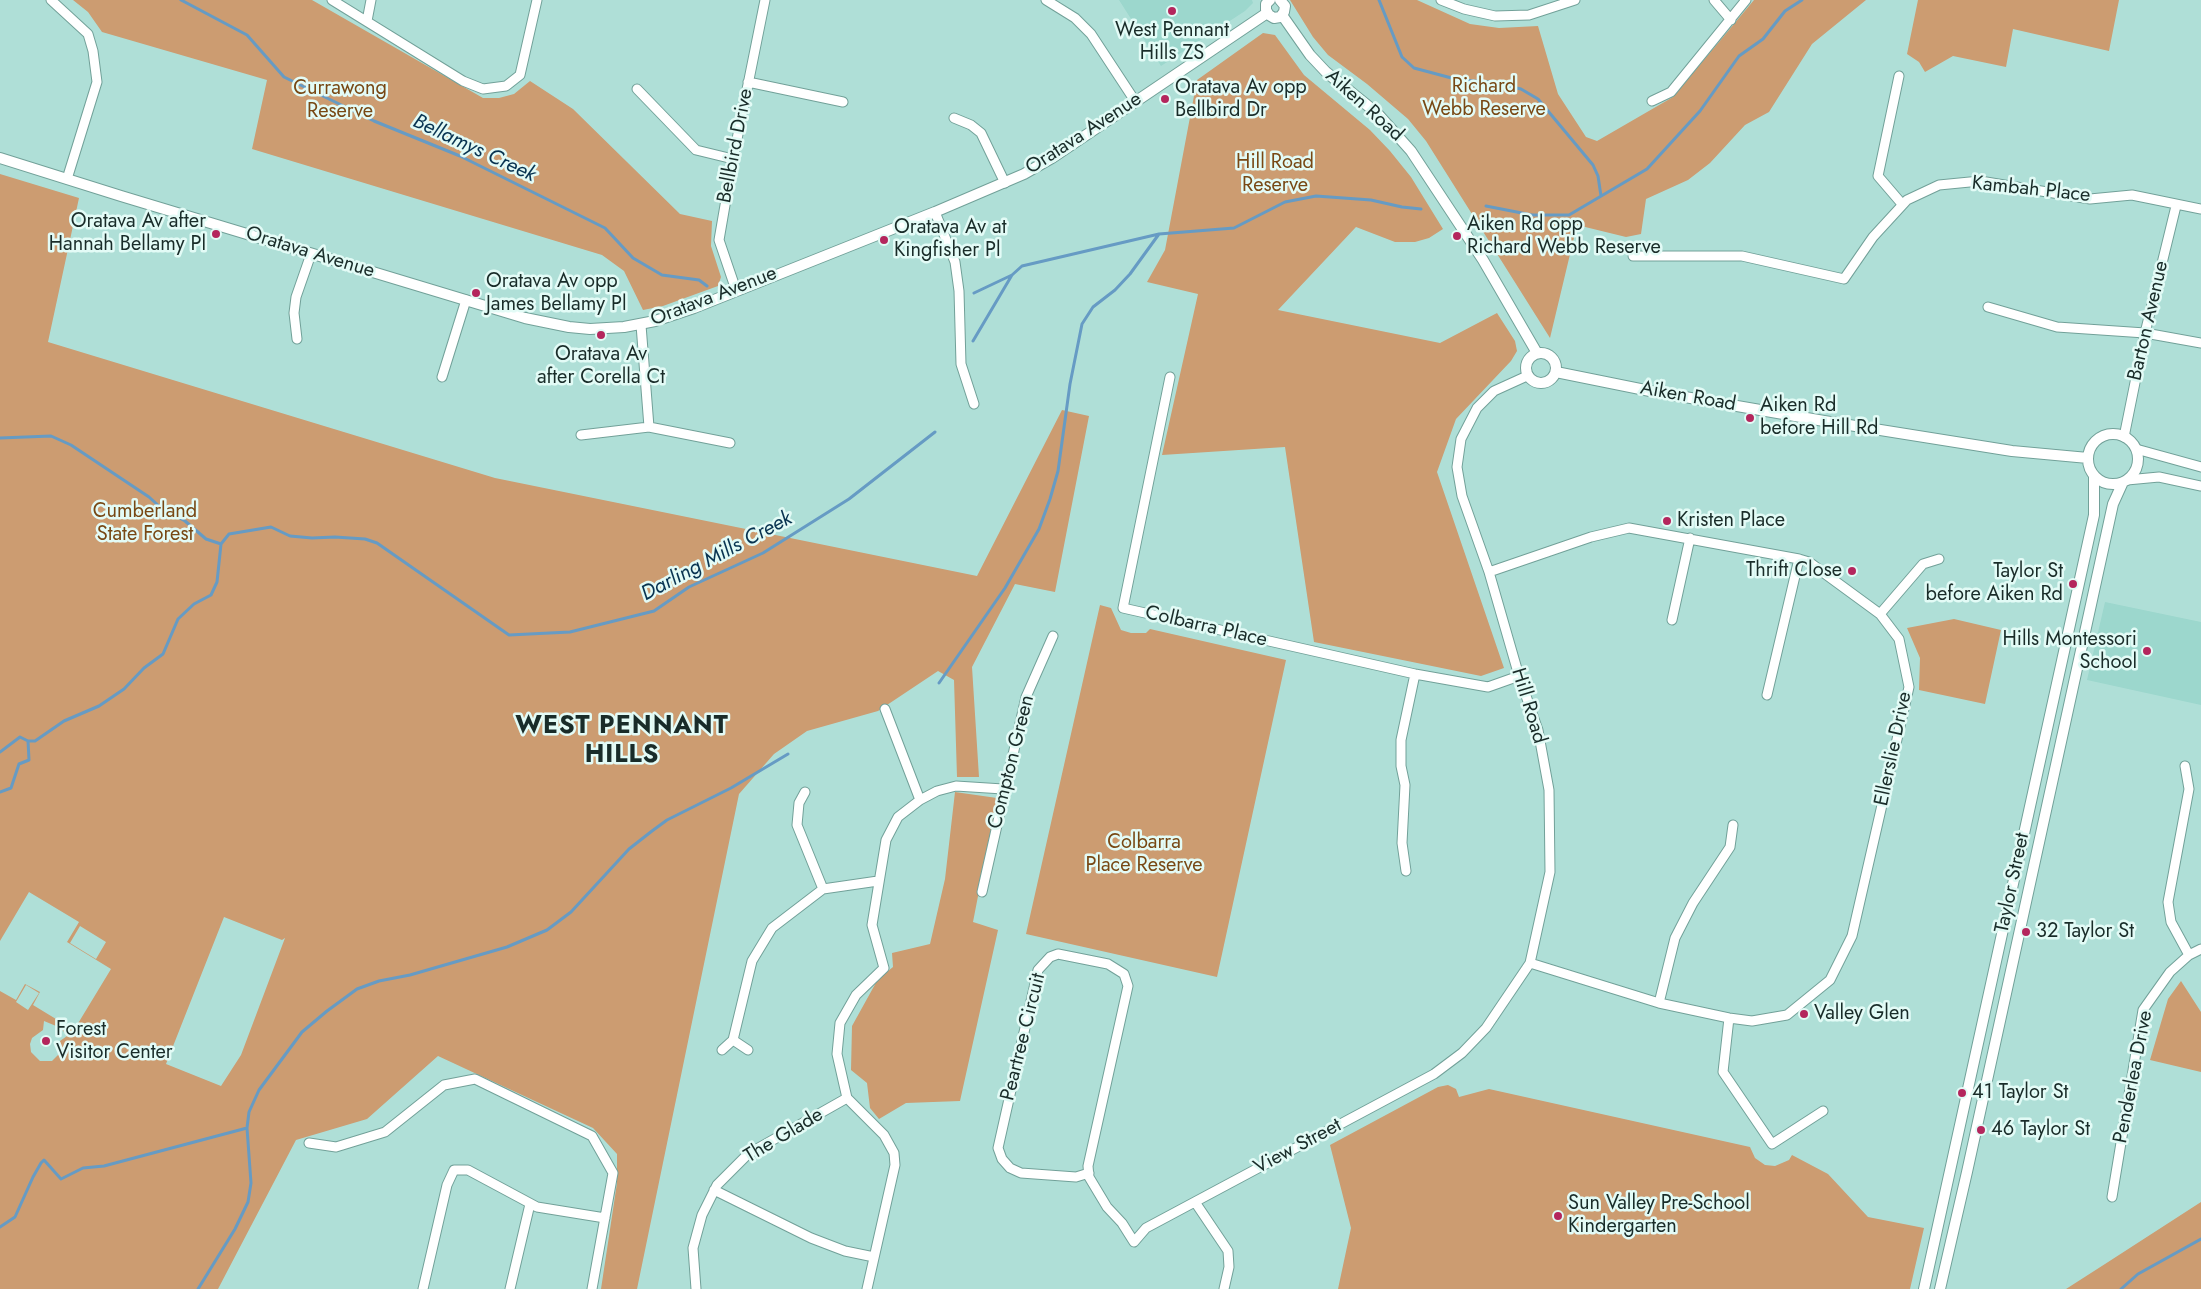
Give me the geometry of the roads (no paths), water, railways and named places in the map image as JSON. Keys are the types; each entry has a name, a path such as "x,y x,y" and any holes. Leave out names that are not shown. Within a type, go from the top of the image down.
{"street":[{"path":"51,0 88,34 93,51 97,82 66,179"},
{"path":"332,0 463,81 483,89 506,86 520,75 538,0"},
{"path":"367,21 371,0"},
{"name":"Bellbird Drive","path":"736,290 719,240 765,0"},
{"path":"1046,0 1061,4 1091,34 1135,101"},
{"path":"1270,0 1266,4 1267,13 1274,18 1282,15 1285,6 1280,0"},
{"path":"1441,0 1464,9 1495,16 1529,15 1575,0"},
{"path":"1714,0 1732,20"},
{"path":"1652,101 1671,92 1732,20 1746,0"},
{"name":"Oratava Avenue","path":"0,158 525,318 569,328 590,329 641,325 680,314 1005,183 1038,167 1267,13"},
{"name":"Aiken Road","path":"1282,15 1310,55 1326,72 1378,114 1411,151 1483,260 1537,353"},
{"path":"1899,76 1878,176 1902,204"},
{"path":"748,82 843,102"},
{"path":"637,89 696,150 733,159"},
{"path":"954,118 971,124 981,133 1005,183"},
{"name":"Kambah Place","path":"1634,256 1742,256 1844,279 1873,237 1902,204 1939,185 1980,180 2090,199 2132,195 2176,206 2201,209"},
{"name":"Barton Avenue","path":"2124,437 2145,332 2176,206"},
{"path":"934,212 954,262 959,291 962,364 974,404"},
{"path":"297,339 294,313 296,297 311,254"},
{"path":"442,377 466,300"},
{"path":"1988,307 2058,327 2145,332 2201,344"},
{"path":"641,325 649,427"},
{"path":"1537,353 1548,355 1552,358 1556,372 1551,380 1541,384 1527,376 1526,364 1537,353"},
{"name":"Aiken Road","path":"1556,372 1650,391 1824,421 2012,451 2088,458"},
{"name":"Hill Road","path":"1462,1053 1486,1028 1530,963 1550,872 1549,790 1538,730 1519,676 1489,572 1458,483 1458,451 1467,424 1477,408 1494,391 1527,376"},
{"name":"Colbarra Place","path":"1170,377 1123,608 1415,674 1488,687 1519,676"},
{"path":"582,435 649,427 730,443"},
{"path":"2201,467 2136,449 2124,437 2116,435 2100,438 2094,443 2088,458 2094,476 2108,484 2159,477 2201,486"},
{"path":"2125,481 2137,466 2136,449"},
{"name":"Taylor Street","path":"1924,1289 2094,515 2094,476"},
{"name":"Taylor Street","path":"1940,1289 1968,1172 2113,504 2125,481"},
{"name":"Ellerslie Drive","path":"1489,572 1590,537 1628,528 1690,538 1809,562 1880,614 1899,639 1909,687 1852,936 1830,980 1787,1015 1752,1021 1729,1018 1659,1003 1530,963"},
{"path":"1672,620 1690,538"},
{"path":"1767,695 1798,559"},
{"path":"1880,614 1923,564 1939,559"},
{"name":"Compton Green","path":"982,892 1026,697 1053,636"},
{"path":"1406,871 1402,843 1405,785 1401,766 1401,740 1415,674"},
{"path":"885,710 920,800"},
{"path":"2185,766 2189,789 2168,902 2172,922 2189,955"},
{"path":"867,1289 895,1165 894,1153 884,1135 847,1098 837,1054 840,1023 856,995 884,968 872,925 886,840 898,817 920,800 937,791 956,786 1004,789"},
{"path":"805,792 800,804 797,824 823,889"},
{"path":"1659,1003 1675,938 1693,903 1730,847 1734,825"},
{"path":"722,1050 734,1040 752,960 772,928 823,889 878,881"},
{"name":"Penderlea Drive","path":"2112,1197 2143,1010 2170,972 2189,955 2201,949"},
{"name":"Peartree Circuit","path":"1058,954 1117,968 1124,974 1128,986 1088,1166 1089,1172 1076,1177 1021,1173 1010,1168 1002,1159 998,1148 1038,970 1050,957 1058,954"},
{"path":"1729,1018 1723,1072 1772,1144 1823,1111"},
{"path":"734,1040 748,1050"},
{"name":"View Street","path":"1089,1172 1089,1177 1107,1207 1134,1242 1146,1228 1426,1078 1462,1053"},
{"path":"309,1143 336,1147 385,1132 444,1085 474,1079 592,1136 613,1173 592,1289"},
{"name":"The Glade","path":"696,1289 693,1248 702,1215 714,1190 748,1154 847,1098"},
{"path":"423,1289 447,1185 454,1170 468,1170 537,1207 605,1218"},
{"path":"714,1190 811,1238 844,1251 874,1257"},
{"path":"1195,1202 1228,1251 1229,1267 1224,1289"},
{"path":"510,1289 530,1204"}],"waterway":[{"name":"Bellamys Creek","path":"181,0 247,35 284,77 374,121 460,156 605,228 633,258 662,275 699,280 707,286"},
{"path":"1379,0 1402,57 1414,68 1459,80 1490,82 1521,89 1538,99 1593,165 1598,176 1601,196"},
{"name":"Darling Mills Creek","path":"1486,206 1532,215 1569,215 1647,169 1700,111 1739,56 1763,39 1785,11 1802,0"},
{"name":"Darling Mills Creek","path":"973,341 1012,275 1022,266 1159,234 1234,228 1285,202 1316,196 1371,200 1421,209"},
{"path":"939,683 1005,588 1039,529 1058,471 1070,384 1082,324 1093,307 1115,290 1130,274 1159,234"},
{"name":"Bellamys Creek","path":"974,293 1012,275"},
{"name":"Darling Mills Creek","path":"221,544 229,534 271,527 290,536 365,539 377,543 509,635 570,632 654,611 689,587 763,553 849,499 935,432"},
{"path":"0,438 51,436 71,445 149,497 160,507 185,521 206,539 221,544"},
{"path":"0,792 11,788 19,764 29,760 28,741 35,741 64,721 99,706 124,689 144,668 163,654 178,619 194,604 211,595 217,582 221,544"},
{"path":"0,752 20,737 28,741"},
{"path":"198,1289 235,1229 248,1202 251,1183 247,1128 249,1112 259,1090 302,1032 357,989 379,981 410,975 507,947 547,930 571,912 629,849 667,820 731,788 788,754"},
{"path":"0,1227 15,1217 33,1177 44,1160 61,1179 83,1168 104,1166 247,1128"},
{"path":"2121,1289 2138,1274 2201,1239"}],"place":[{"name":"West Pennant Hills ZS","path":"1172,11"},
{"name":"Oratava Av opp Bellbird Dr","path":"1165,99"},
{"name":"Oratava Av after Hannah Bellamy Pl","path":"216,234"},
{"name":"Aiken Rd opp Richard Webb Reserve","path":"1457,236"},
{"name":"Oratava Av at Kingfisher Pl","path":"884,240"},
{"name":"Oratava Av opp James Bellamy Pl","path":"476,293"},
{"name":"Oratava Av after Corella Ct","path":"601,335"},
{"name":"Aiken Rd before Hill Rd","path":"1750,418"},
{"name":"Kristen Place","path":"1667,521"},
{"name":"Thrift Close","path":"1852,571"},
{"name":"Taylor St before Aiken Rd","path":"2073,584"},
{"name":"Hills Montessori School","path":"2147,651"},
{"name":"32 Taylor St","path":"2026,932"},
{"name":"Valley Glen","path":"1804,1014"},
{"name":"Forest Visitor Center","path":"46,1041"},
{"name":"41 Taylor St","path":"1962,1093"},
{"name":"46 Taylor St","path":"1981,1130"},
{"name":"Sun Valley Pre-School Kindergarten","path":"1558,1216"}],"district":[{"name":"WEST PENNANT HILLS","path":"622,742"}],"park label":[{"name":"Richard Webb Reserve","path":"1484,98"},
{"name":"Currawong Reserve","path":"340,100"},
{"name":"Hill Road Reserve","path":"1275,174"},
{"name":"Cumberland State Forest","path":"145,524"},
{"name":"Colbarra Place Reserve","path":"1144,854"}]}
